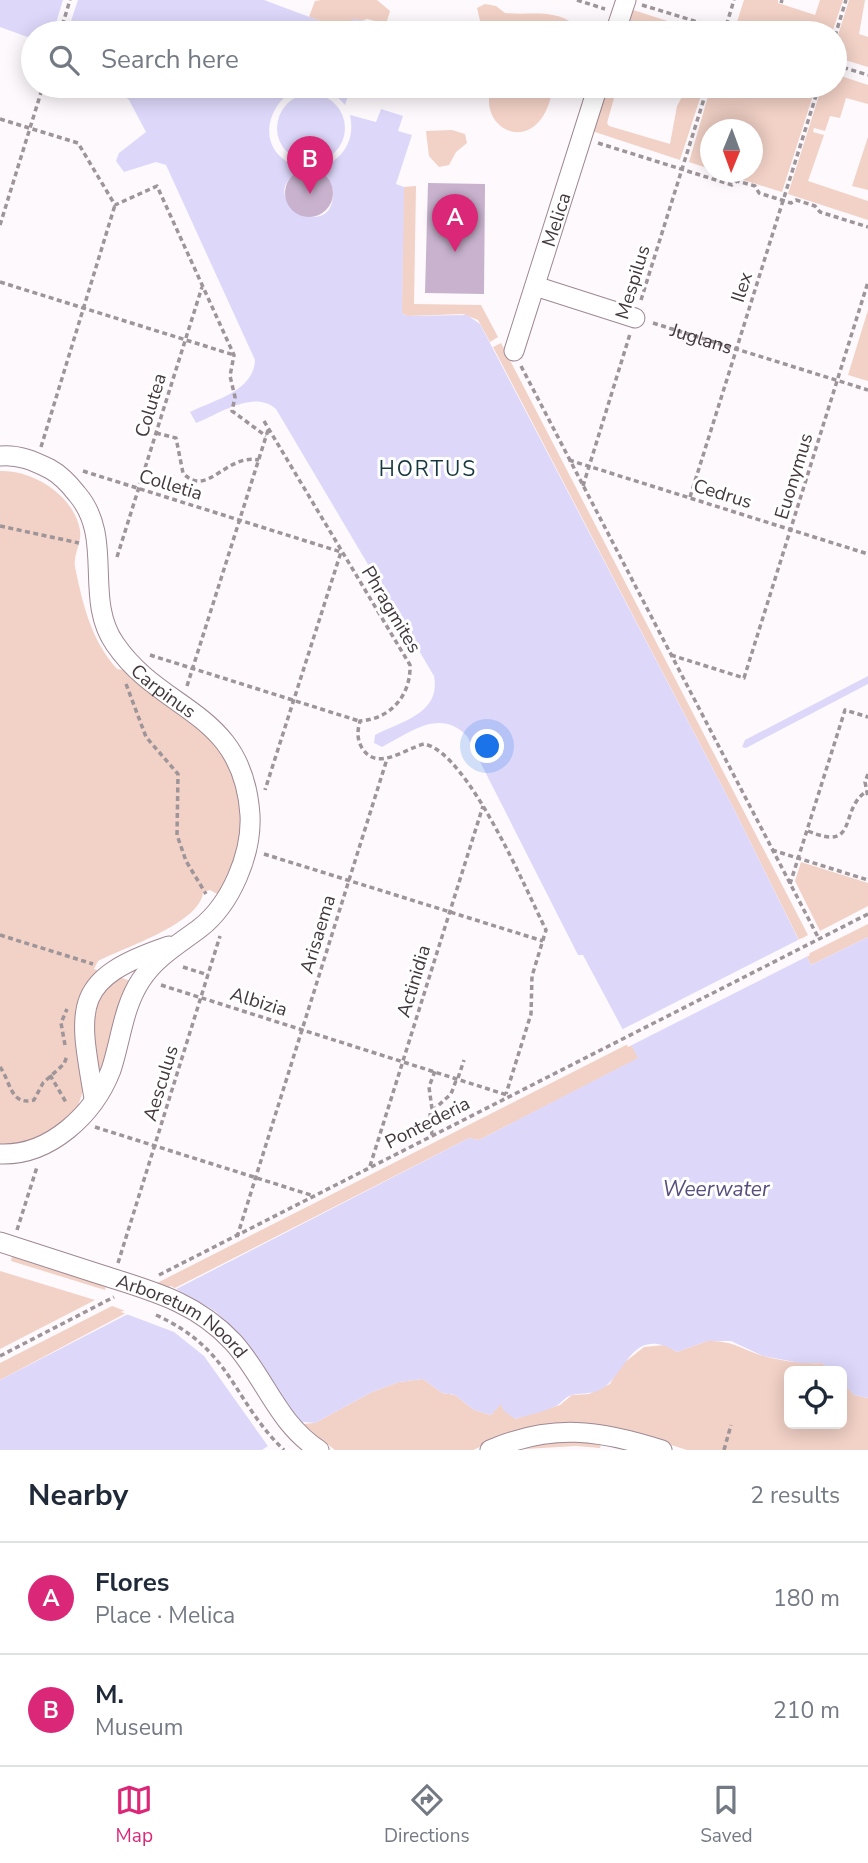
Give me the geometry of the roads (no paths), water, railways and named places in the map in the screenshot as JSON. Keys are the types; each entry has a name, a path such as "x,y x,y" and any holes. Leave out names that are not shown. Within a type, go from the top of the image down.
{"street":[{"path":"620,21 627,3"},
{"name":"Melica","path":"514,351 594,98"},
{"path":"535,286 635,318"},
{"name":"Carpinus","path":"0,456 37,462 56,472 71,486 91,513 97,528 101,613 114,644 134,666 181,702 232,750 247,789 250,817 246,849 236,879 214,913 201,926 174,944 111,970 90,993 84,1032 94,1098"},
{"name":"Carpinus","path":"0,1154 19,1153 44,1144 78,1122 111,1068 126,1013 141,979 174,944"},
{"name":"Arboretum Noord","path":"6,1244 144,1287 199,1312 221,1329 246,1358 289,1425 317,1449"},
{"path":"490,1450 509,1441 544,1433 580,1431 615,1435 662,1450"}],"water":[{"path":"0,0 264,0 320,21 21,21 21,35 0,27"},
{"name":"Weerwater","path":"127,98 285,98 277,107 270,124 271,142 282,158 306,169 290,179 284,190 287,201 308,216 320,216 329,209 333,194 332,185 314,169 332,162 344,150 351,134 350,115 376,122 381,109 403,116 398,131 412,135 396,184 404,187 402,313 407,316 467,315 480,324 734,809 811,965 868,937 868,1398 854,1395 847,1387 847,1366 800,1363 763,1356 731,1341 707,1341 677,1352 661,1345 649,1344 631,1355 600,1390 569,1396 551,1408 515,1419 503,1410 501,1404 491,1415 474,1410 455,1395 442,1393 423,1379 399,1382 372,1392 315,1423 304,1422 262,1450 0,1450 0,1380 469,1138 479,1140 638,1058 583,955 578,955 467,736 457,728 436,723 425,725 382,747 374,743 375,735 408,720 426,707 435,689 434,676 276,409 267,403 247,402 196,423 190,412 240,387 253,371 255,360 166,165 156,162 124,172 116,161 119,153 146,132"},
{"path":"294,98 328,98 340,109 345,121 345,135 340,147 330,157 318,162 304,162 292,157 282,147 277,135 279,115"},
{"name":"Weerwater","path":"337,98 347,98 345,105"},
{"path":"868,676 868,684 746,748 742,747 745,740"}],"place":[{"name":"M.","path":"310,194"},
{"name":"Flores","path":"455,252"}],"district":[{"name":"HORTUS","path":"428,469"}]}
